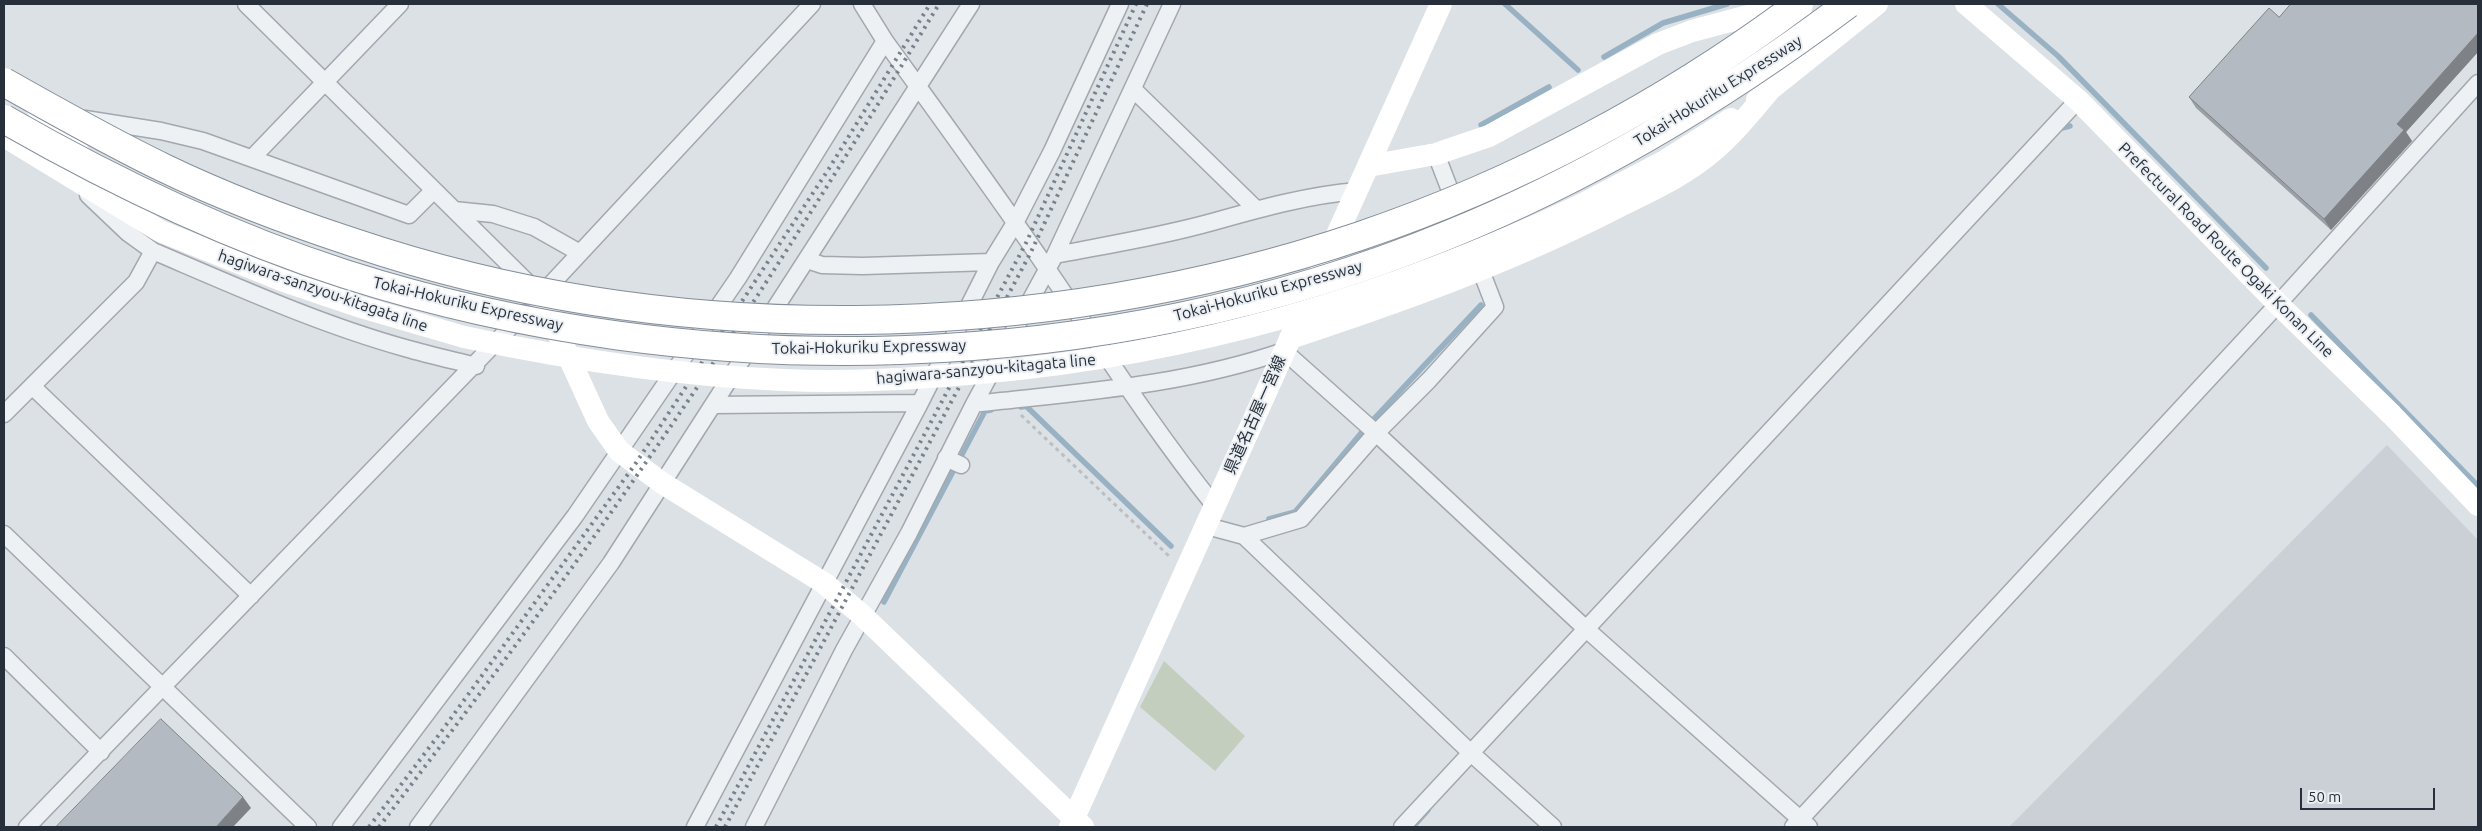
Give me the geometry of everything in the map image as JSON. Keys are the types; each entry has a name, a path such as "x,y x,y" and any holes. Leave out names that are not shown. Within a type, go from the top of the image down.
{"highway":[{"name":"Tokai-Hokuriku Expressway","path":"4,82 81,126 168,170 252,206 355,243 455,272 552,294 649,308 749,318 841,320 940,317 1040,309 1196,282 1275,262 1360,236 1434,209 1500,181 1582,140 1720,59 1799,4"},
{"name":"Tokai-Hokuriku Expressway","path":"4,119 64,154 154,198 245,237 344,274 445,302 546,324 641,339 735,348 934,350 1039,340 1122,327 1202,311 1285,290 1370,265 1448,235 1599,164 1671,125 1867,6"}],"main road":[{"name":"県道名古屋一宮線","path":"1075,824 1207,526 1214,505 1441,4"},
{"name":"Prefectural Road Route Ogaki Konan Line","path":"1966,4 2078,100 2278,304 2392,415 2478,505"},
{"name":"hagiwara-sanzyou-kitagata line","path":"4,136 68,175 156,241 293,284 361,308 464,337 532,351 642,368 784,380 866,380 1023,369 1158,348 1228,334 1364,295 1466,257 1581,205 1698,142 1768,92 1839,34 1867,6"},
{"path":"1368,166 1436,154 1472,143 1507,128 1658,44 1692,31 1756,14 1774,12 1791,16 1839,34"},
{"name":"hagiwara-sanzyou-kitagata line","path":"4,73 117,194 156,241"},
{"path":"1287,345 1482,270 1575,229 1697,164 1726,140 1768,92"},
{"path":"541,296 598,421 619,450 662,483 824,583 863,616 1075,824"}],"street":[{"path":"246,4 541,296"},
{"path":"253,157 400,4"},
{"path":"27,827 476,366 812,4"},
{"path":"862,4 885,41 1015,223 1051,262 1127,388 1173,453 1214,505"},
{"path":"418,827 611,563 971,4"},
{"path":"695,827 920,403 991,262 1015,223 1052,150 1120,4"},
{"path":"754,827 863,616 916,536 954,462 974,404 1051,262 1172,4"},
{"path":"341,827 513,601 575,516 738,278 885,41"},
{"path":"974,404 1127,388 1195,377 1248,364 1287,345 1376,433 1585,628 1801,825 2478,83"},
{"path":"1133,89 1256,209"},
{"path":"1402,827 2078,100"},
{"path":"41,111 161,131 203,141 253,157 409,215 434,190"},
{"path":"1244,536 1300,520 1376,433 1429,380 1495,307 1436,154"},
{"path":"1051,262 1256,209 1329,193 1357,191"},
{"path":"454,210 493,214 534,227 580,253"},
{"path":"4,414 136,282 156,241 228,283 338,326 404,348 476,366"},
{"path":"807,260 822,265 863,266 991,262"},
{"path":"32,386 251,596"},
{"path":"713,405 920,403"},
{"path":"1207,526 1244,536 1471,753 1554,827"},
{"path":"4,534 308,827"},
{"path":"4,656 101,752"}],"path":[{"path":"1018,412 1186,572"}],"shaded area":[{"path":"2387,445 2478,540 2478,827 2009,827"}],"green space":[{"path":"1164,661 1245,736 1215,771 1140,707"}],"building":[{"path":"2291,4 2478,4 2478,33 2397,124 2404,130 2324,219 2189,97 2269,8 2279,17"},
{"path":"161,719 243,797 216,827 56,827"}],"waterway":[{"path":"1505,4 1578,70"},
{"path":"1604,57 1663,23 1727,4"},
{"path":"1998,4 2058,56 2266,268"},
{"path":"1481,125 1549,87"},
{"path":"2058,129 2070,126"},
{"path":"1373,420 1481,305"},
{"path":"2311,315 2478,486"},
{"path":"1021,407 1026,406 1171,546"},
{"path":"884,602 985,411 991,410"},
{"path":"1269,519 1295,512 1362,432"},
{"path":"1413,827 1428,810"}],"railway":[{"path":"369,827 441,732 636,463 830,167 930,4"},
{"path":"379,827 546,604 681,411 794,238 939,4"},
{"path":"716,827 1026,243 1136,4"},
{"path":"725,827 1031,252 1147,4"}]}
